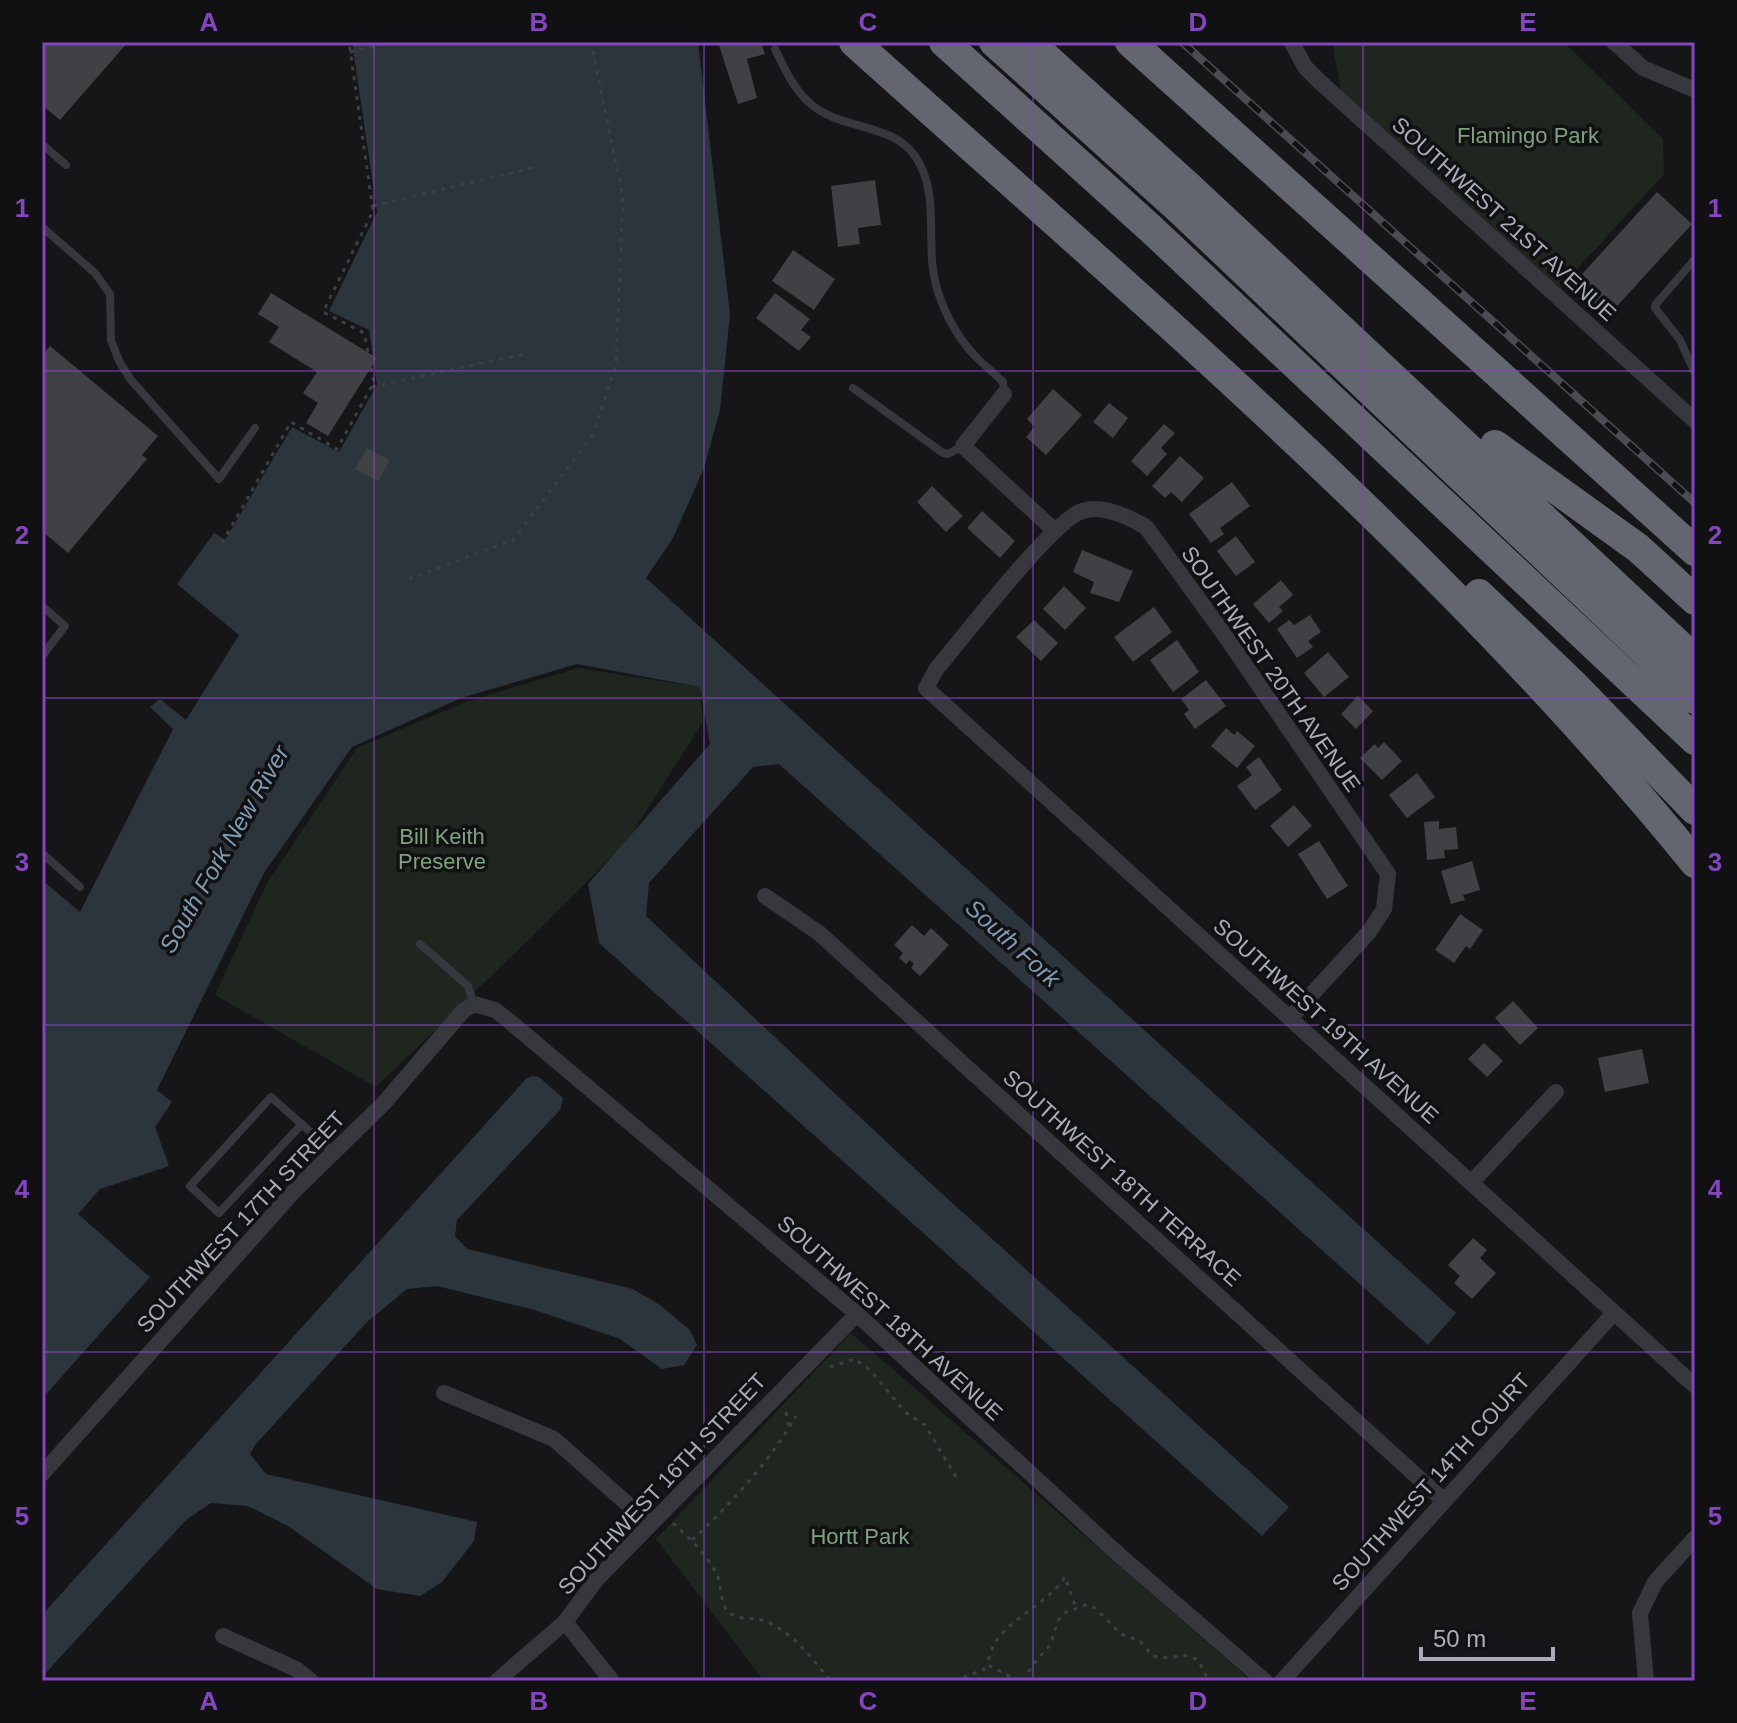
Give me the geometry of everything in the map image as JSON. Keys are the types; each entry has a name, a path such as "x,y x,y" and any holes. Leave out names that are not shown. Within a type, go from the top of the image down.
{"highway":[{"path":"854,42 1308,452 1537,681 1624,777 1695,863"},
{"path":"944,42 1150,228 1695,740"},
{"path":"994,42 1190,219 1695,699"},
{"path":"1029,42 1195,178 1495,445 1695,640"},
{"path":"1059,42 1195,178 1695,660"},
{"path":"1130,42 1695,551"},
{"path":"1495,445 1638,548 1695,600"},
{"path":"1308,452 1394,516 1476,591 1573,684 1695,810"}],"street":[{"path":"1614,42 1643,68 1695,90"},
{"name":"SOUTHWEST 21ST AVENUE","path":"1289,43 1319,81 1695,421"},
{"path":"1004,394 963,446 1054,530"},
{"name":"SOUTHWEST 20TH AVENUE","path":"1054,530 1083,510 1108,511 1131,518 1146,527 1224,634 1388,874 1384,909 1369,932 1290,1018"},
{"name":"SOUTHWEST 19TH AVENUE","path":"1054,530 937,668 926,688 1695,1386"},
{"name":"SOUTHWEST 18TH TERRACE","path":"765,896 819,933 1443,1500"},
{"name":"SOUTHWEST 17TH STREET","path":"42,1474 273,1215 384,1103 463,1011 474,1004"},
{"name":"SOUTHWEST 18TH AVENUE","path":"474,1004 495,1010 508,1020 857,1314 1118,1554 1265,1681"},
{"path":"1471,1183 1556,1092"},
{"name":"SOUTHWEST 16TH STREET","path":"497,1681 565,1622 596,1580 857,1314"},
{"name":"SOUTHWEST 14TH COURT","path":"1282,1681 1613,1314"},
{"path":"444,1393 554,1439 650,1524"},
{"path":"1646,1681 1640,1613 1655,1582 1695,1538"},
{"path":"565,1622 612,1681"},
{"path":"223,1636 296,1669 311,1681"}],"lane":[{"path":"775,49 793,83 813,107 895,139 917,159 925,176 933,225 933,270 944,305 958,335 1003,382 1004,394"},
{"path":"42,144 66,165"},
{"path":"42,227 95,273 110,294 111,340 119,361 131,380 219,479 255,428"},
{"path":"1695,259 1655,308 1680,340 1695,373"},
{"path":"853,388 943,453 948,454 963,446"},
{"path":"42,606 65,626 42,656"},
{"path":"42,853 80,887"},
{"path":"420,944 468,986 474,1004"},
{"path":"302,1124 219,1213 190,1186 271,1097 302,1124 333,1152"}],"path":[{"path":"222,543 291,422 337,449 374,382 364,333 323,312 373,211 349,42"},
{"path":"350,52 393,42"},
{"path":"409,579 513,540 593,434 616,365 623,197 591,42"},
{"path":"372,206 536,167"},
{"path":"372,387 524,354"},
{"path":"823,1373 846,1360 855,1359 864,1364 905,1412 925,1425 959,1482"},
{"path":"787,1409 785,1415 789,1427"},
{"path":"692,1540 712,1522 796,1416"},
{"path":"669,1520 692,1540 717,1574 726,1609 734,1616 759,1619 777,1627 794,1640 831,1681"},
{"path":"954,1681 983,1670 1000,1634 1050,1596 1065,1577 1076,1608"},
{"path":"988,1665 1021,1681 1050,1645 1059,1619 1086,1605 1095,1608 1115,1630 1140,1641 1153,1656 1188,1654 1195,1658 1201,1663 1208,1681"}],"green space":[{"name":"Flamingo Park","path":"1332,42 1564,42 1663,139 1664,174 1560,288 1341,90"},
{"name":"Bill Keith Preserve","path":"578,668 700,687 703,722 627,841 376,1087 215,995 267,883 357,748 465,702"},
{"name":"Hortt Park","path":"851,1333 1246,1676 1247,1681 764,1681 656,1539"}],"water":[{"path":"352,42 698,42 730,314 720,410 704,468 673,538 646,578 1456,1313 1428,1345 779,764 753,767 649,883 646,916 928,1181 1289,1507 1262,1536 599,943 588,884 710,744 700,687 577,664 461,698 352,747 264,873 157,1090 172,1102 155,1127 169,1166 100,1189 78,1214 150,1277 42,1399 42,880 80,912 173,729 150,707 160,699 186,720 239,635 177,584 214,533 225,540 292,427 339,452 377,385 369,330 329,311 377,212"},
{"path":"532,1076 539,1077 563,1098 560,1110 457,1220 455,1236 467,1249 633,1289 660,1305 690,1330 697,1345 684,1365 662,1369 620,1339 535,1310 437,1286 407,1289 367,1322 250,1454 266,1474 477,1522 474,1541 442,1582 420,1596 377,1589 288,1526 248,1506 211,1503 186,1520 42,1677 42,1615"}],"building":[{"path":"42,42 128,42 60,120 42,105"},
{"path":"718,42 761,42 765,54 747,59 757,98 738,104"},
{"path":"875,180 881,225 858,228 860,244 838,247 831,186"},
{"path":"1657,192 1692,224 1608,316 1573,284"},
{"path":"793,250 835,279 814,310 772,281"},
{"path":"271,293 377,358 328,436 306,423 318,403 303,393 317,372 269,342 279,327 258,314"},
{"path":"775,293 810,319 801,330 811,337 799,351 756,318"},
{"path":"50,346 158,436 142,455 147,459 68,553 42,531 42,356"},
{"path":"1053,389 1082,415 1046,455 1026,437 1035,427 1027,419"},
{"path":"1109,403 1128,418 1113,438 1093,422"},
{"path":"1164,424 1175,433 1161,448 1167,454 1147,476 1131,461"},
{"path":"367,448 390,460 378,481 355,469"},
{"path":"1180,456 1204,478 1182,502 1171,492 1165,498 1152,486"},
{"path":"1232,482 1250,506 1220,528 1224,534 1211,543 1189,514"},
{"path":"932,486 963,516 946,532 917,502"},
{"path":"982,511 1015,541 1000,558 967,528"},
{"path":"1236,536 1255,562 1236,576 1217,551"},
{"path":"1082,550 1133,571 1119,602 1090,593 1094,582 1073,572"},
{"path":"1281,580 1293,595 1279,607 1283,611 1269,623 1253,604"},
{"path":"1064,586 1086,608 1065,630 1043,609"},
{"path":"1154,607 1172,632 1133,662 1114,637"},
{"path":"1310,615 1321,632 1308,641 1313,647 1297,658 1277,629 1289,620 1294,625"},
{"path":"1034,620 1058,643 1041,661 1016,637"},
{"path":"1177,640 1199,672 1173,692 1150,660"},
{"path":"1328,652 1349,677 1324,697 1304,673"},
{"path":"1206,680 1226,706 1195,729 1184,714 1189,710 1181,699"},
{"path":"1358,696 1373,711 1356,729 1341,714"},
{"path":"1226,728 1234,735 1237,731 1255,746 1237,768 1211,746"},
{"path":"1384,742 1402,761 1382,780 1360,758 1375,744 1378,748"},
{"path":"1259,757 1282,790 1255,810 1237,786 1252,775 1246,767"},
{"path":"1417,773 1435,797 1407,818 1389,795"},
{"path":"1294,805 1312,826 1288,847 1270,826"},
{"path":"1439,821 1439,829 1456,827 1458,849 1444,850 1445,858 1427,860 1424,822"},
{"path":"1319,841 1348,886 1327,899 1298,854"},
{"path":"1472,861 1480,890 1463,895 1465,900 1451,904 1441,871"},
{"path":"1460,914 1483,930 1470,949 1466,946 1454,963 1435,950"},
{"path":"912,925 924,936 931,928 949,945 920,976 911,968 914,964 910,960 906,964 899,958 903,953 894,945"},
{"path":"1513,1001 1538,1028 1520,1045 1495,1018"},
{"path":"1484,1043 1503,1061 1487,1077 1468,1059"},
{"path":"1642,1049 1649,1083 1605,1092 1598,1058"},
{"path":"1473,1238 1487,1250 1480,1258 1496,1273 1472,1299 1454,1283 1460,1276 1448,1265"}],"railway":[{"path":"1182,42 1695,503"}],"water label":[{"name":"South Fork New River","path":"224,849"},
{"name":"South Fork","path":"1013,943"}]}
